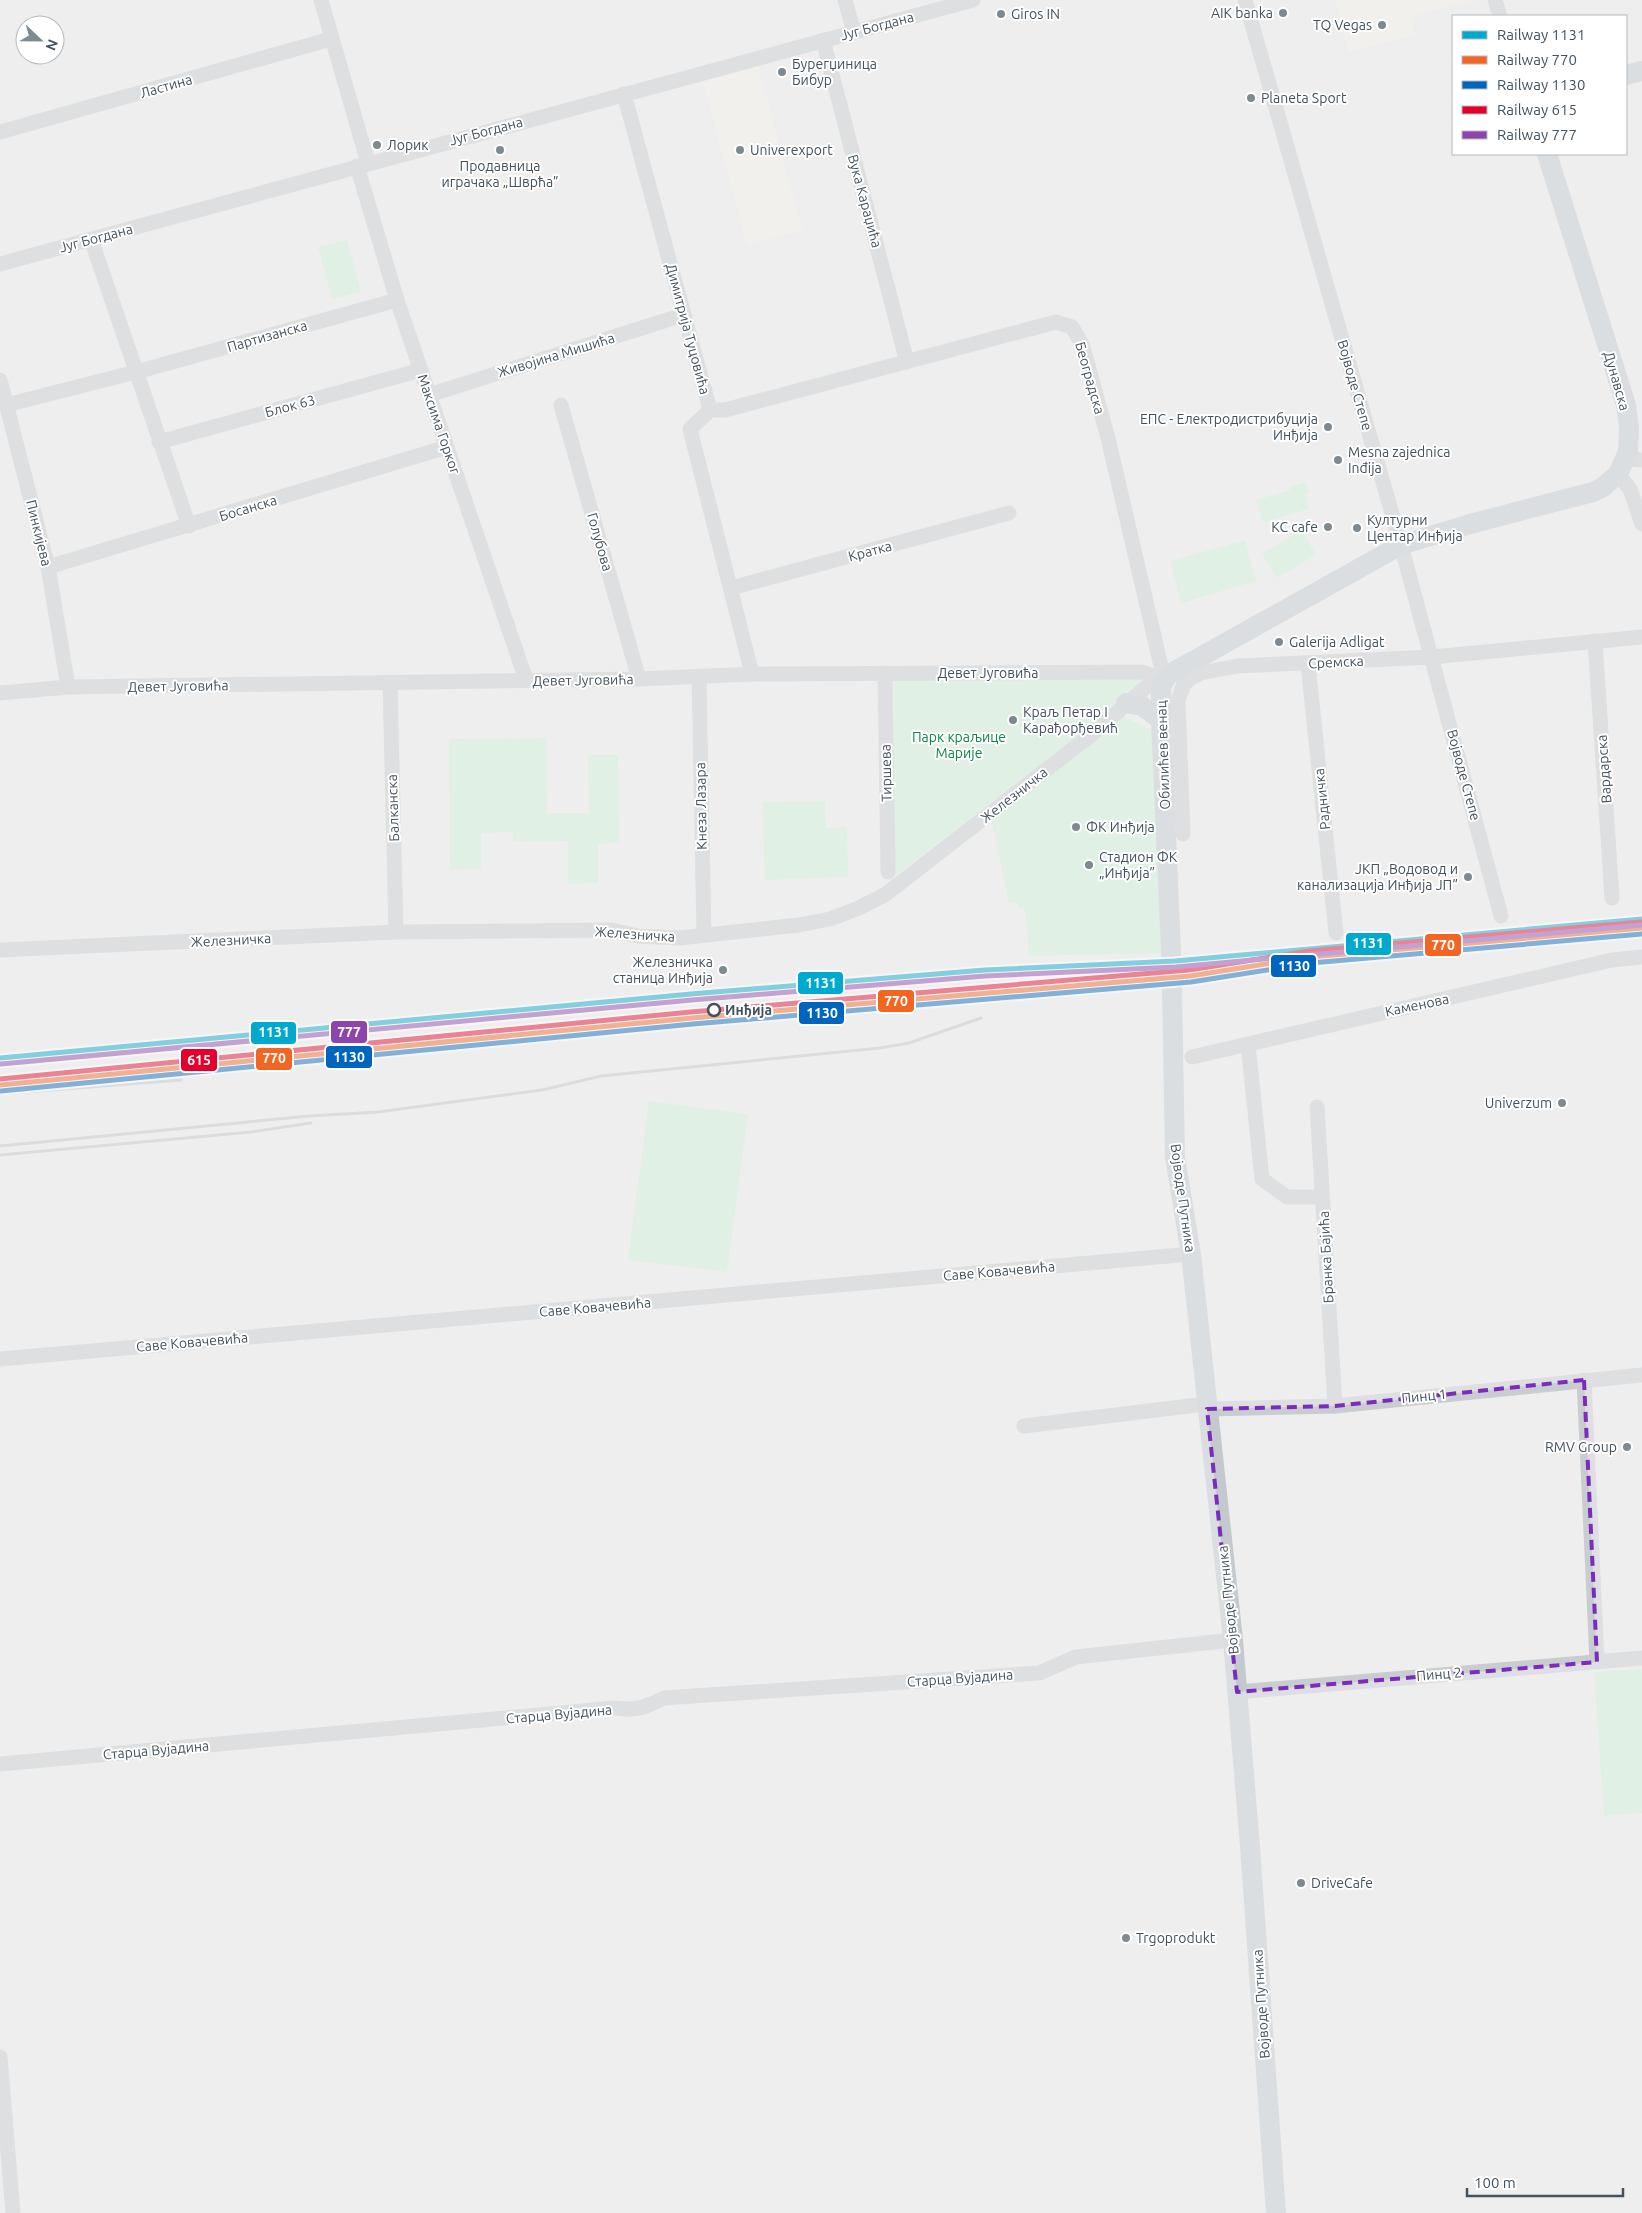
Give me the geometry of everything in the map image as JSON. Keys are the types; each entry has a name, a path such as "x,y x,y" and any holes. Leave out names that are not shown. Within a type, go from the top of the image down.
{"main road":[{"path":"1627,76 1642,71"},
{"name":"Дунавска","path":"1547,155 1626,405 1629,464"},
{"path":"1401,545 1470,524 1594,492 1629,464"},
{"name":"Железничка","path":"1164,680 1226,641 1401,545"},
{"name":"Обилићев венац","path":"1164,680 1161,720 1171,951"},
{"path":"1126,703 1142,706 1161,720"},
{"name":"Војводе Путника","path":"1172,988 1176,1157 1191,1254 1206,1406 1233,1640 1276,2213"}],"street":[{"name":"Максима Горког","path":"321,0 397,300 526,680"},
{"path":"844,0 854,32"},
{"name":"Југ Богдана","path":"0,264 362,164 973,0"},
{"name":"Војводе Степе","path":"1245,0 1401,545 1501,916"},
{"path":"1495,0 1500,15"},
{"name":"Ластина","path":"0,132 331,39"},
{"name":"Вука Караџића","path":"823,40 907,362"},
{"name":"Димитрија Туцовића","path":"624,94 710,410 690,429 752,674"},
{"path":"91,239 158,442 188,526"},
{"name":"Партизанска","path":"6,405 136,372 397,300"},
{"name":"Живојина Мишића","path":"429,395 684,315"},
{"name":"Београдска","path":"710,410 724,410 1056,322 1072,327 1082,344 1108,438 1164,680"},
{"name":"Блок 63","path":"158,442 421,370"},
{"name":"Пинкијева","path":"0,380 48,567 68,687"},
{"name":"Голубова","path":"561,404 639,679"},
{"name":"Босанска","path":"48,567 447,447"},
{"path":"1629,464 1630,489 1642,524"},
{"name":"Кратка","path":"731,588 1009,514"},
{"name":"Сремска","path":"1184,834 1177,712 1180,690 1184,684 1201,673 1237,666 1308,664 1432,656 1642,637"},
{"name":"Вардарска","path":"1595,640 1612,898"},
{"path":"1226,641 1237,666"},
{"name":"Радничка","path":"1308,664 1336,934"},
{"name":"Девет Југовића","path":"0,692 68,687 639,679 752,674 1142,672 1164,680"},
{"name":"Тиршева","path":"885,673 888,872"},
{"name":"Кнеза Лазара","path":"699,676 704,935"},
{"name":"Железничка","path":"0,950 396,932 611,930 638,936 679,938 800,925 830,919 859,908 886,894 1091,735 1145,688 1164,680"},
{"name":"Балканска","path":"390,683 396,932"},
{"name":"Каменова","path":"1192,1057 1612,960 1642,956"},
{"path":"1248,1044 1262,1178 1287,1197 1322,1197"},
{"name":"Бранка Бајића","path":"1317,1107 1335,1406"},
{"name":"Саве Ковачевића","path":"0,1359 1191,1254"},
{"name":"Пинц 1","path":"1024,1426 1206,1406 1335,1406 1642,1374"},
{"path":"1584,1380 1597,1662"},
{"name":"Старца Вујадина","path":"0,1764 614,1708 632,1711 646,1707 664,1698 1039,1673 1076,1657 1233,1640"},
{"name":"Пинц 2","path":"1237,1692 1642,1658"},
{"path":"0,2057 13,2213"}],"highlighted area":[{"path":"1584,1380 1597,1662 1237,1692 1207,1409 1335,1406"}],"shaded area":[{"path":"1336,0 1472,0 1411,17 1416,35 1348,52"},
{"path":"757,63 802,230 747,245 702,78"}],"green space":[{"path":"347,240 361,292 332,299 318,247"},
{"path":"1306,482 1309,493 1305,495 1309,509 1263,522 1256,500 1290,490 1289,487"},
{"path":"1302,530 1316,555 1276,578 1262,553"},
{"path":"1245,540 1256,581 1181,603 1170,561"},
{"name":"Парк краљице Марије","path":"894,680 1151,680 894,877"},
{"name":"ФК Инђија","path":"1120,715 1157,732 1165,953 1029,956 1025,909 1018,908 1018,903 1009,903 990,814"},
{"path":"546,738 547,813 589,813 588,755 618,755 619,843 598,844 598,883 568,884 568,841 513,842 513,832 481,833 481,869 450,870 449,739"},
{"path":"825,801 826,828 847,827 848,877 765,880 762,802"},
{"path":"649,1101 748,1114 727,1272 628,1260"},
{"path":"1642,1669 1642,1813 1604,1816 1594,1672"}],"tunnel":[{"path":"1171,951 1172,988"}],"railway":[{"path":"0,1146 309,1116 378,1112 542,1090 601,1076 880,1048 909,1043 981,1018"},
{"path":"0,1094 181,1080"},
{"path":"0,1155 251,1132 311,1123"}],"rail line":[{"name":"1131","path":"0,1058 691,994 985,970 1175,961 1642,919"},
{"name":"615","path":"0,1079 691,1012 1189,970 1309,951 1641,922"},
{"name":"777","path":"1,1064 692,1000 985,976 1176,967 1642,925"},
{"name":"770","path":"0,1085 692,1018 1190,976 1310,957 1642,928"},
{"name":"1130","path":"1,1091 693,1024 1191,982 1311,963 1642,934"}],"place":[{"name":"AIK banka","path":"1283,13"},
{"name":"Giros IN","path":"1001,14"},
{"name":"TQ Vegas","path":"1382,25"},
{"name":"Бурегџиница Бибур","path":"782,72"},
{"name":"Planeta Sport","path":"1251,98"},
{"name":"Лорик","path":"377,145"},
{"name":"Продавница играчака „Шврћа”","path":"500,150"},
{"name":"Univerexport","path":"740,150"},
{"name":"ЕПС - Електродистрибуција Инђија","path":"1328,427"},
{"name":"Mesna zajednica Inđija","path":"1338,460"},
{"name":"KC cafe","path":"1328,527"},
{"name":"Културни Центар Инђија","path":"1357,528"},
{"name":"Galerija Adligat","path":"1279,642"},
{"name":"Краљ Петар I Карађорђевић","path":"1013,720"},
{"name":"ФК Инђија","path":"1076,827"},
{"name":"Стадион ФК „Инђија”","path":"1089,865"},
{"name":"ЈКП „Водовод и канализација Инђија ЈП”","path":"1468,877"},
{"name":"Железничка станица Инђија","path":"723,970"},
{"name":"Инђија","path":"714,1010"},
{"name":"Univerzum","path":"1562,1103"},
{"name":"RMV Group","path":"1627,1447"},
{"name":"DriveCafe","path":"1301,1883"},
{"name":"Trgoprodukt","path":"1126,1938"}]}
